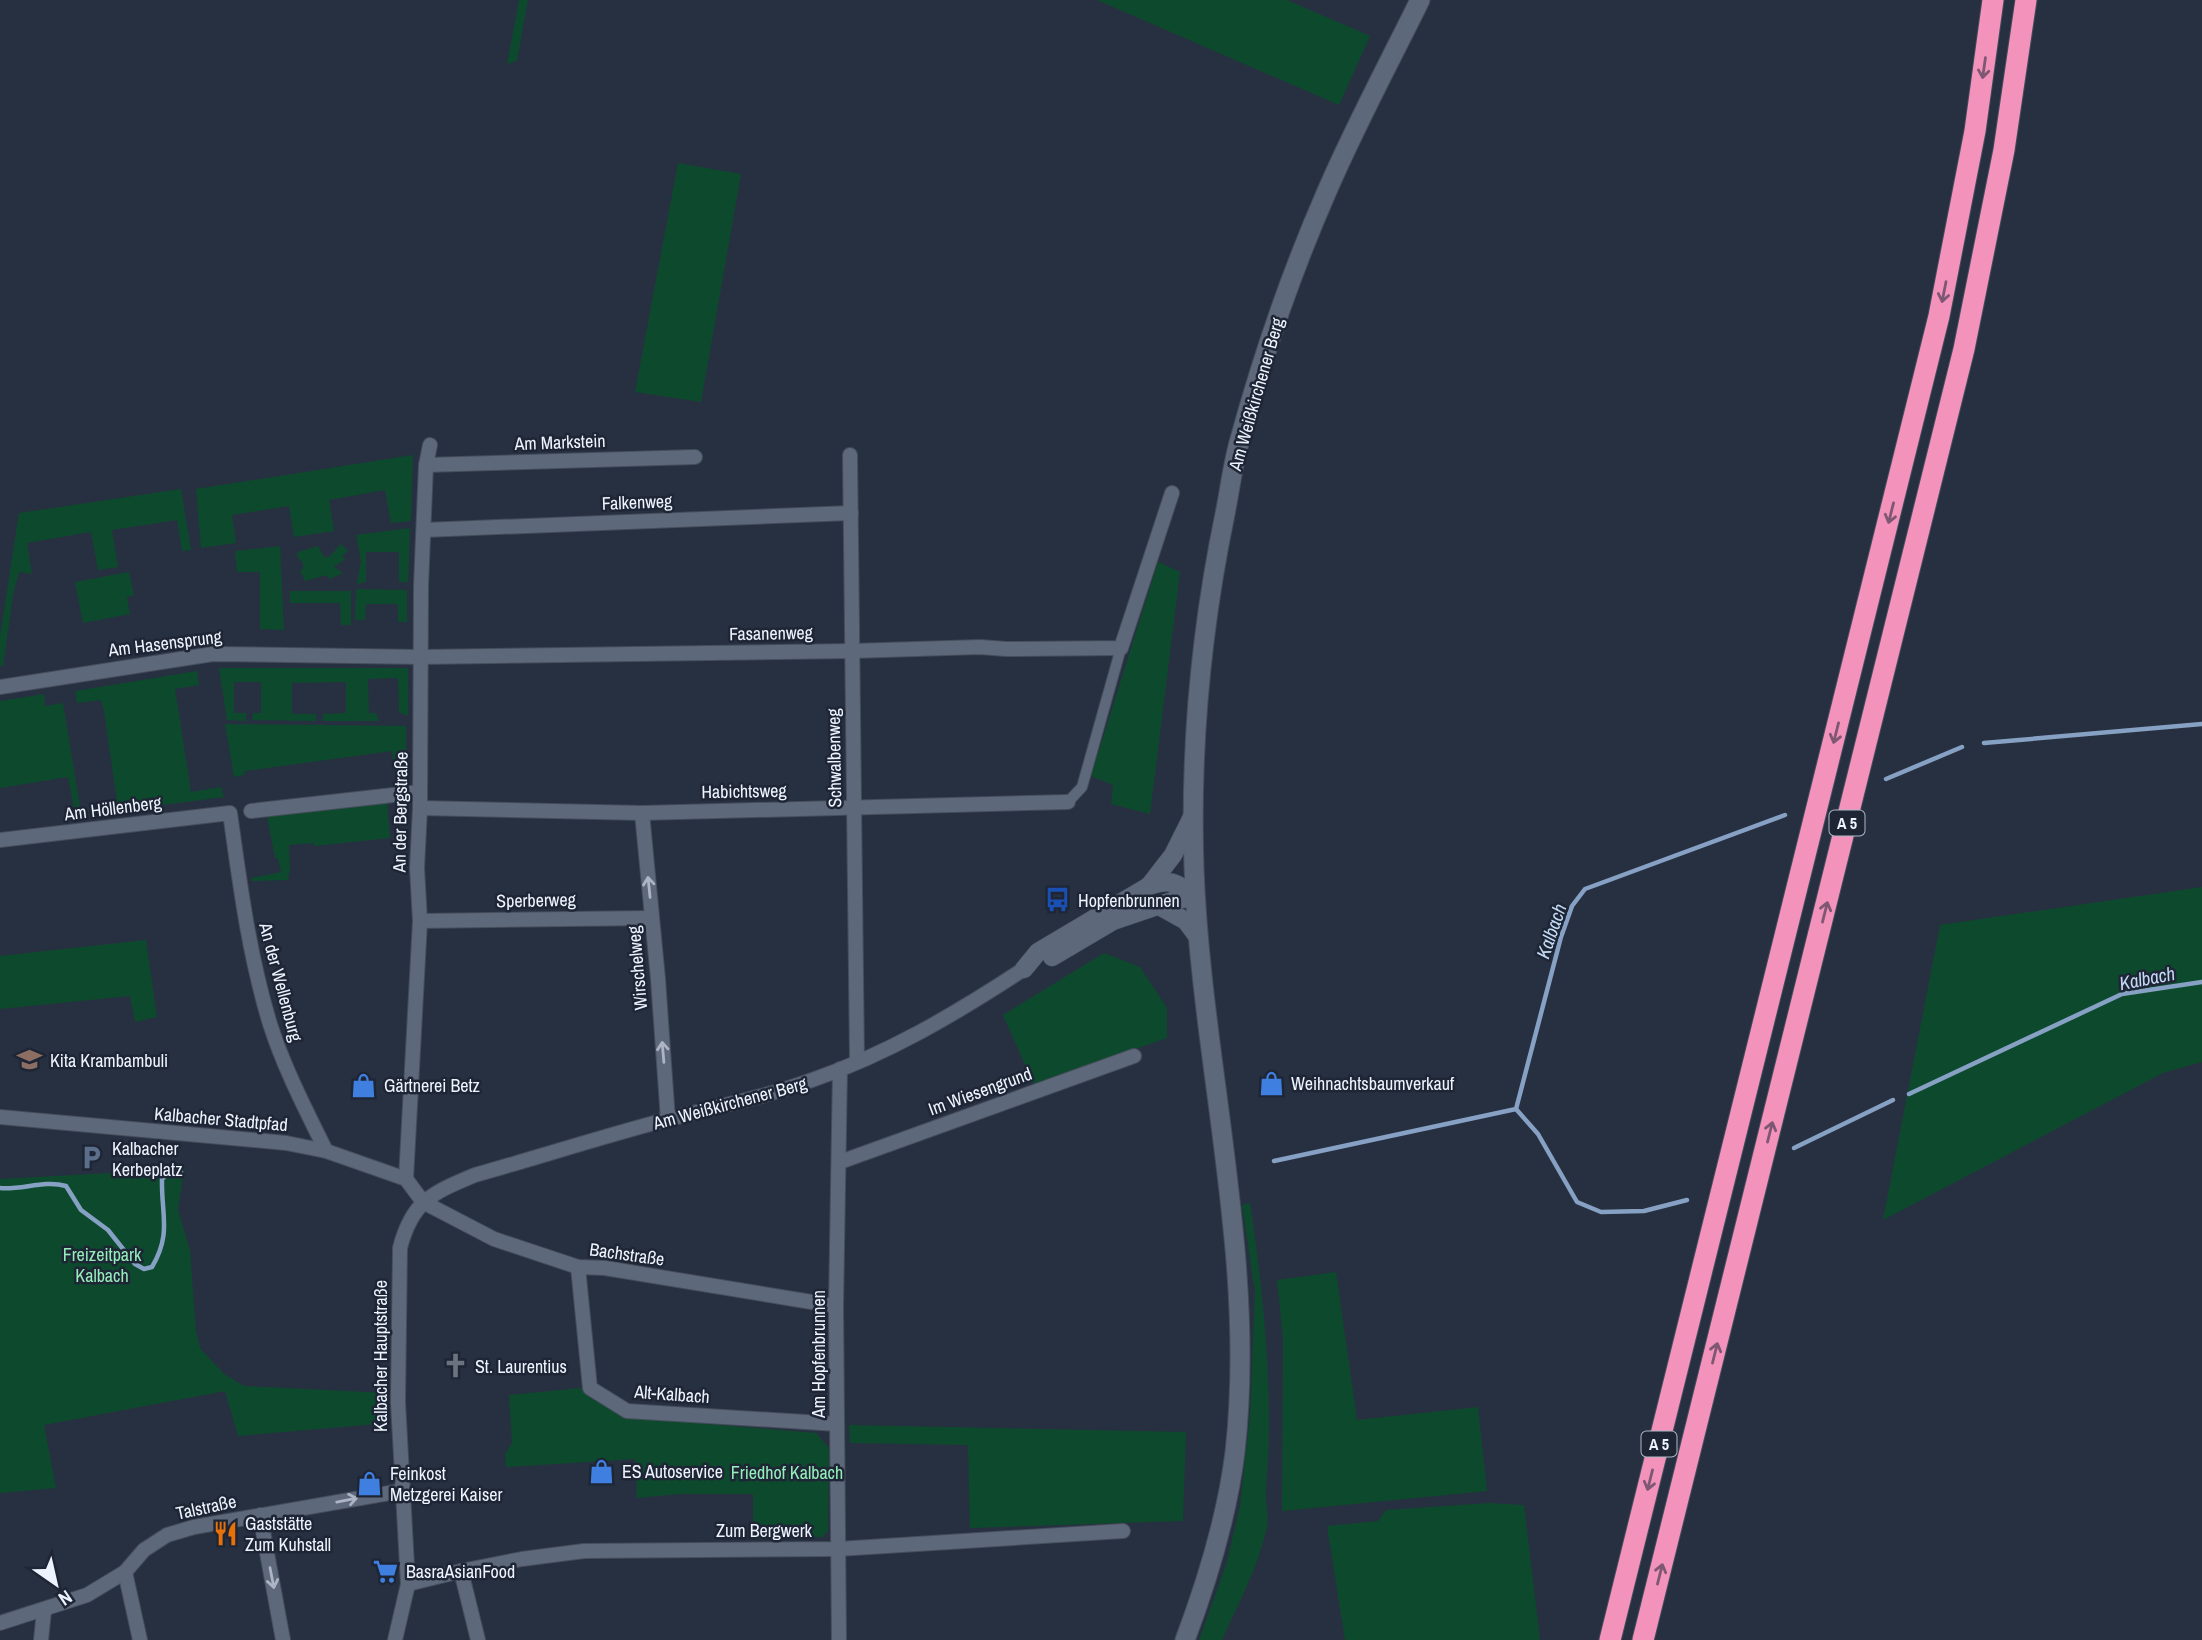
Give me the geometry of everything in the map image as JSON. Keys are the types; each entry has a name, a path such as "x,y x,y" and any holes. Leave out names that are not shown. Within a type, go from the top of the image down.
{"highway":[{"name":"A 5","path":"1610,1640 1939,316 1975,131 1993,0"},
{"name":"A 5","path":"1643,1640 1964,349 2004,150 2025,0"}],"main road":[{"name":"Am Weißkirchener Berg","path":"1195,897 1193,815 1197,708 1212,576 1239,441 1279,313 1311,230 1350,141 1420,0"},
{"path":"1185,1640 1206,1586 1223,1520 1234,1453 1240,1335 1231,1224 1195,897"}],"street":[{"name":"An der Bergstraße","path":"406,1179 420,921 417,868 421,808 421,657 426,465 430,445"},
{"name":"Schwalbenweg","path":"850,455 857,1061"},
{"name":"Am Markstein","path":"426,465 695,457"},
{"path":"1068,802 1082,787 1121,648 1172,494"},
{"name":"Falkenweg","path":"424,530 851,513"},
{"name":"Fasanenweg","path":"421,657 980,647 1121,648"},
{"name":"Am Hasensprung","path":"0,687 214,654 421,657"},
{"path":"251,811 421,792"},
{"name":"Habichtsweg","path":"421,808 642,813 1068,802"},
{"name":"Am Höllenberg","path":"0,840 230,813"},
{"name":"An der Wellenburg","path":"230,813 244,920 271,1026 326,1151"},
{"name":"Wirschelweg","path":"642,813 668,1120"},
{"name":"Am Weißkirchener Berg","path":"1024,969 1038,952 1149,886 1173,855 1193,815"},
{"path":"1149,886 1165,880 1176,883 1195,897"},
{"name":"Am Weißkirchener Berg","path":"423,1202 444,1188 475,1175 668,1120 748,1101 840,1069 930,1027 1024,969 1043,963 1113,920 1195,897"},
{"path":"1159,906 1186,921 1198,937"},
{"name":"Sperberweg","path":"420,921 652,918"},
{"name":"Im Wiesengrund","path":"840,1162 1134,1056"},
{"name":"Am Hopfenbrunnen","path":"839,1640 836,1306 840,1069"},
{"name":"Kalbacher Stadtpfad","path":"0,1117 286,1143 326,1151 406,1179"},
{"path":"406,1179 423,1202"},
{"name":"Bachstraße","path":"423,1202 494,1239 578,1267 605,1268 836,1306"},
{"name":"Kalbacher Hauptstraße","path":"395,1640 408,1584 398,1402 400,1248 406,1223 423,1202"},
{"name":"Alt-Kalbach","path":"578,1267 590,1388 627,1411 837,1424"},
{"name":"Talstraße","path":"0,1623 87,1595 125,1572 144,1550 167,1535 194,1527 401,1491"},
{"path":"260,1516 284,1640"},
{"name":"Zum Bergwerk","path":"408,1584 522,1559 584,1551 838,1549 1123,1531"},
{"path":"461,1571 478,1640"},
{"path":"125,1572 140,1640"},
{"path":"41,1640 44,1611"}],"green space":[{"path":"519,0 528,0 517,61 507,64"},
{"path":"1097,0 1287,0 1370,36 1339,105"},
{"path":"678,163 741,174 701,402 635,392"},
{"path":"413,455 411,521 391,523 385,490 329,500 334,531 294,537 289,506 232,515 236,543 201,548 196,489"},
{"path":"181,489 191,550 182,551 177,520 112,530 118,567 98,570 91,532 27,543 32,574 19,572 3,666 0,666 0,637 19,513"},
{"path":"410,528 408,582 399,582 399,552 366,552 366,582 357,584 361,561 356,535"},
{"path":"341,544 348,551 342,556 345,559 334,567 343,573 330,579 326,575 305,581 300,571 303,569 303,563 297,556 298,552 318,546 324,557 329,557"},
{"path":"280,546 284,630 260,629 260,572 237,572 235,551"},
{"path":"1158,562 1180,572 1150,814 1111,804 1113,785 1091,776"},
{"path":"129,572 134,595 127,597 130,614 83,623 75,582"},
{"path":"356,589 407,590 407,622 398,622 398,604 366,604 365,620 355,620"},
{"path":"290,591 351,591 351,625 341,625 340,603 290,603"},
{"path":"219,668 408,668 408,716 399,712 398,678 368,679 369,713 376,713 379,721 323,721 323,714 346,713 346,682 292,683 292,714 316,714 316,721 252,720 253,713 261,713 261,682 234,682 234,713 246,713 246,721 227,720"},
{"path":"197,671 199,685 175,689 191,792 221,787 224,797 94,814 93,805 117,801 104,711 101,700 77,703 75,691"},
{"path":"44,694 45,706 63,703 80,807 74,808 68,777 0,788 0,701"},
{"path":"225,724 406,726 406,776 396,778 392,751 245,771 244,775 234,777"},
{"path":"387,802 390,838 314,846 313,843 289,845 288,880 252,881 251,878 281,872 278,858 275,858 267,816"},
{"path":"2202,887 2202,1062 2163,1073 1883,1220 1940,925"},
{"path":"146,940 157,1017 135,1022 130,996 0,1009 0,956"},
{"path":"1104,953 1140,967 1167,1008 1167,1038 1034,1085 1003,1015"},
{"name":"Freizeitpark Kalbach","path":"184,1169 178,1210 190,1251 196,1332 200,1348 224,1374 244,1386 387,1393 389,1423 238,1436 225,1391 44,1425 56,1488 0,1493 0,1179"},
{"path":"1250,1203 1260,1274 1268,1382 1267,1526 1253,1570 1222,1640 1199,1640 1226,1565 1240,1506 1250,1415 1255,1291 1242,1205"},
{"path":"1336,1272 1357,1420 1478,1407 1487,1491 1282,1511 1283,1338 1277,1280"},
{"name":"Friedhof Kalbach","path":"581,1388 625,1417 816,1433 829,1448 828,1531 822,1537 753,1539 753,1494 680,1494 637,1498 635,1459 506,1467 505,1454 512,1443 509,1395"},
{"name":"Friedhof Kalbach","path":"849,1425 1186,1432 1183,1521 970,1528 968,1445 850,1443"},
{"path":"1490,1503 1524,1505 1540,1640 1345,1640 1327,1526 1378,1521 1386,1510"}],"waterway":[{"name":"Kalbach","path":"1984,743 2202,724"},
{"name":"Kalbach","path":"1886,779 1962,747"},
{"name":"Kalbach","path":"1274,1161 1516,1109 1561,937 1572,906 1585,889 1785,815"},
{"name":"Kalbach","path":"1909,1094 2122,994 2202,982"},
{"name":"Kalbach","path":"1794,1148 1893,1100"},
{"name":"Kalbach","path":"1516,1109 1538,1134 1577,1202 1601,1212 1644,1211 1687,1200"},
{"name":"Kalbach","path":"0,1188 50,1184 66,1186 81,1210 108,1230 135,1264 144,1269 152,1267 162,1244 162,1179 168,1174 181,1172"}],"place":[{"name":"Hopfenbrunnen","path":"1058,900"},
{"name":"Kita Krambambuli","path":"30,1060"},
{"name":"Weihnachtsbaumverkauf","path":"1271,1083"},
{"name":"Gärtnerei Betz","path":"364,1085"},
{"name":"Kalbacher Kerbeplatz","path":"92,1158"},
{"name":"St. Laurentius","path":"455,1366"},
{"name":"ES Autoservice","path":"602,1471"},
{"name":"Feinkost Metzgerei Kaiser","path":"370,1483"},
{"name":"Gaststätte Zum Kuhstall","path":"225,1533"},
{"name":"BasraAsianFood","path":"386,1571"}]}
